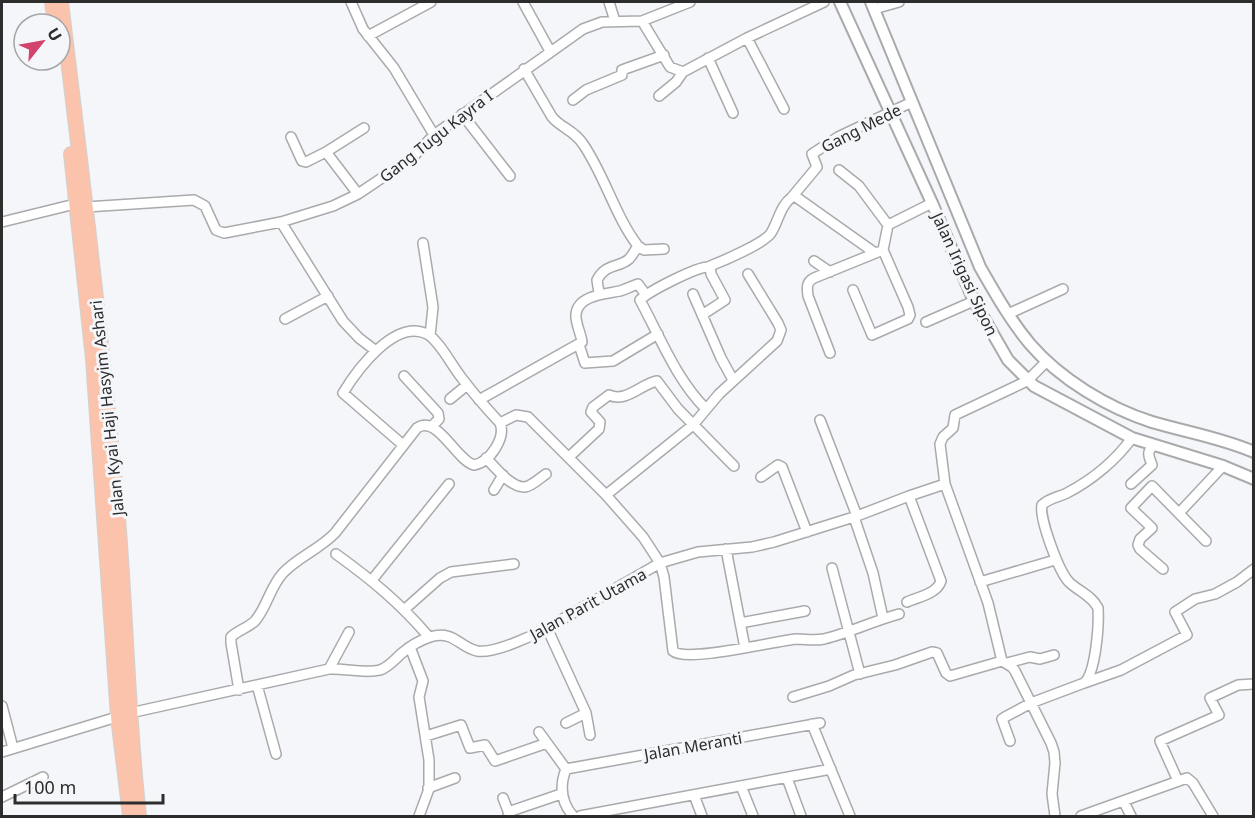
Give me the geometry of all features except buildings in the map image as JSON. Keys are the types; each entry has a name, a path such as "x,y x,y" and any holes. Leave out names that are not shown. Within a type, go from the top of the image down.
{"main road":[{"name":"Jalan Kyai Haji Hasyim Ashari","path":"62,2 86,255 116,496 130,816"},
{"name":"Jalan Kyai Haji Hasyim Ashari","path":"61,72 73,130"},
{"name":"Jalan Kyai Haji Hasyim Ashari","path":"124,715 139,816"}],"street":[{"path":"351,2 368,36 394,68 434,135"},
{"path":"368,36 431,2"},
{"path":"523,2 550,51"},
{"path":"609,2 615,21"},
{"path":"683,72 670,67 642,21 690,2"},
{"path":"659,96 676,82 683,72 747,38 824,2"},
{"name":"Jalan Irigasi Sipon","path":"840,2 893,111 974,301 1008,360 1028,380 1084,414 1132,438 1254,478"},
{"path":"872,5 899,2"},
{"name":"Jalan Irigasi Sipon","path":"872,5 909,103 980,267 1000,302 1030,344 1046,362 1085,390 1124,410 1150,421 1254,452"},
{"name":"Gang Tugu Kayra I","path":"81,206 194,200 203,204 216,230 224,233 281,222 333,206 358,194 413,157 434,135 583,29 602,22 642,21"},
{"path":"747,38 784,109"},
{"path":"573,100 586,90 622,75 622,70 664,55"},
{"path":"708,58 733,113"},
{"path":"524,69 556,122 570,129 583,144 638,246 644,250 664,249"},
{"name":"Gang Mede","path":"792,197 817,167 812,155 838,137 909,103"},
{"path":"462,114 510,176"},
{"path":"291,137 304,162 326,152 364,128"},
{"path":"326,152 358,194"},
{"path":"839,170 858,186 888,225"},
{"path":"706,410 680,375 640,300 646,295 764,240 771,234 778,214 792,197 796,197 879,252 908,307 908,319 872,335 853,290"},
{"path":"830,353 808,296 809,281 879,252 888,225 932,203"},
{"path":"2,222 81,206"},
{"path":"281,222 347,326 376,351"},
{"path":"423,243 433,307 430,336"},
{"path":"599,293 597,280 600,274 612,265 628,260 638,246"},
{"path":"814,261 830,272"},
{"path":"702,315 725,300 709,267"},
{"path":"606,495 693,425 733,380 777,341 781,330 748,274"},
{"path":"479,400 579,345 582,342 575,318 576,310 582,303 599,293 618,291 640,284 646,295"},
{"path":"1008,314 1063,289"},
{"path":"693,294 733,380"},
{"path":"285,319 328,296"},
{"path":"926,322 974,301"},
{"path":"403,445 343,394 376,351 391,338 408,331 425,333 430,336 479,400 500,423 502,436 486,458 478,465 470,464 432,426"},
{"path":"579,345 585,363 601,363 613,360 658,334"},
{"path":"1046,362 1028,380 955,415 953,428 943,437 940,444 945,484 988,603 1005,662 1015,671 1054,752 1052,794 1055,816"},
{"path":"239,690 231,637 254,622 273,585 294,562 335,534 403,445 421,426 432,426 439,419 438,413 404,376"},
{"path":"569,458 599,429 600,423 591,412 594,407 609,395 615,398 623,396 654,381 659,383 678,409 734,466"},
{"path":"450,399 467,385"},
{"path":"500,423 516,415 528,417 606,495 643,537 660,562 675,653 699,655 800,639 810,641 825,639 898,614"},
{"path":"820,420 856,517 873,573 883,618"},
{"path":"1084,683 1092,669 1098,608 1095,602 1067,580 1055,560 1042,516 1042,505 1046,501 1066,494 1093,477 1125,448 1132,438"},
{"path":"1131,484 1152,465 1148,451 1153,446"},
{"path":"486,458 518,486 525,487 546,474"},
{"path":"761,477 778,465 782,467 807,532"},
{"path":"1179,513 1222,466"},
{"path":"494,490 503,475"},
{"path":"372,580 449,483"},
{"name":"Jalan Parit Utama","path":"429,637 451,637 482,651 516,643 547,628 660,562 698,552 763,545 856,517 945,484"},
{"path":"1163,569 1140,549 1138,545 1140,539 1152,528 1131,508 1152,486 1206,541"},
{"path":"907,602 937,589 941,581 909,496"},
{"path":"726,549 745,648"},
{"path":"2,752 124,715 329,669 380,670 410,647 429,637 405,609 372,580 336,554"},
{"path":"980,582 1055,560"},
{"path":"405,609 440,578 451,572 514,564"},
{"path":"832,568 860,674"},
{"path":"1010,741 1002,719 1031,703 1121,670 1187,635 1175,612 1195,599 1215,594 1254,569"},
{"path":"740,623 805,611"},
{"path":"547,628 586,713 590,735"},
{"path":"329,669 349,632"},
{"path":"410,647 423,681 419,697 426,736 428,788 419,816"},
{"path":"793,697 935,652 939,655 946,673 950,676 1005,662 1030,657 1040,659 1054,655"},
{"path":"1178,781 1161,741 1219,714 1210,698 1238,686 1254,684"},
{"path":"257,685 276,754"},
{"path":"2,706 13,748"},
{"path":"566,723 586,713"},
{"name":"Jalan Meranti","path":"566,769 816,723 831,769"},
{"path":"426,736 461,725 471,748 485,745 495,761 547,743"},
{"path":"539,732 566,769 561,794 566,808 573,816"},
{"path":"580,816 831,769 850,816"},
{"path":"2,797 43,777"},
{"path":"428,788 455,778"},
{"path":"787,778 801,816"},
{"path":"1081,816 1188,778 1192,780 1213,816"},
{"path":"741,786 753,816"},
{"path":"503,798 509,814 561,794"},
{"path":"694,795 702,816"},
{"path":"1124,802 1131,816"}]}
